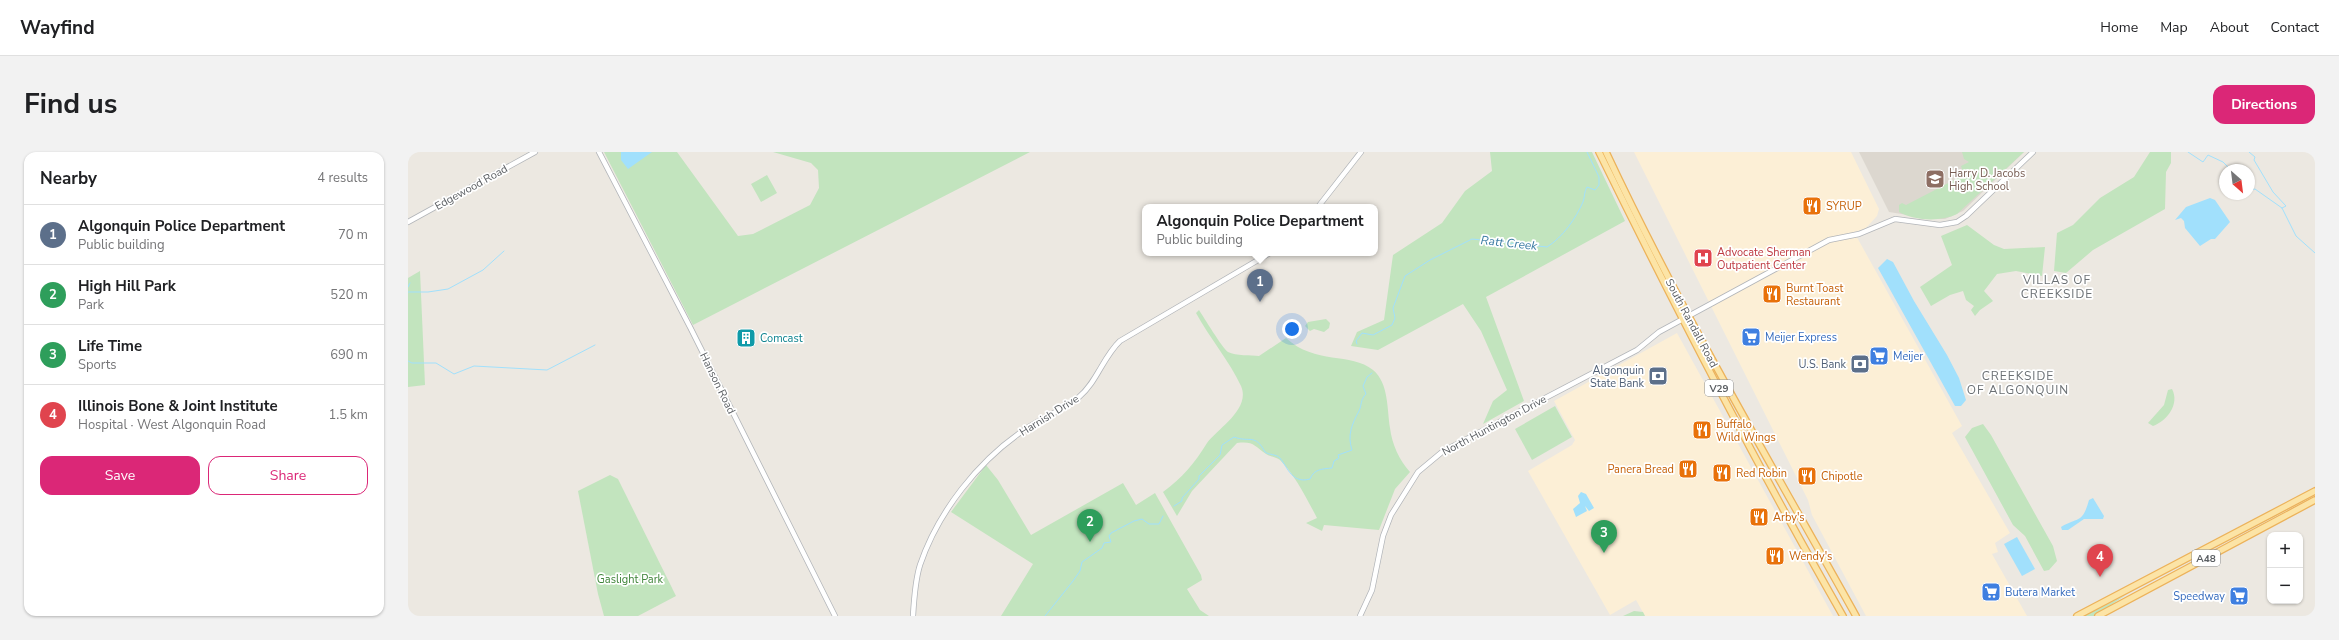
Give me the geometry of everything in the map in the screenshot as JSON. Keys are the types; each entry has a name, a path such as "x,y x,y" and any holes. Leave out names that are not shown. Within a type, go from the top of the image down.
{"main road":[{"name":"South Randall Road","path":"1599,152 1769,484 1843,616"},
{"name":"South Randall Road","path":"1606,152 1685,318 1856,616"},
{"name":"A48","path":"2077,616 2315,491"},
{"name":"A48","path":"2098,616 2315,500"}],"street":[{"name":"Edgewood Road","path":"408,222 535,152"},
{"name":"Hanson Road","path":"599,152 690,327 834,616"},
{"path":"1320,204 1361,152"},
{"name":"North Huntington Drive","path":"1360,616 1372,590 1383,536 1391,515 1418,472 1442,452 1637,350 1649,339 1685,318 1834,238 1859,234 1895,220 1934,225 1957,222 1966,216 2033,152"},
{"name":"Harnish Drive","path":"913,616 920,565 952,503 985,460 1025,429 1079,397 1090,385 1114,347 1120,341 1265,256"}],"shaded area":[{"path":"1634,152 1851,152 1879,209 1877,216 1865,229 1854,232 1962,426 1952,433 2010,533 1995,543 1998,552 1992,554 2027,616 1866,616 1812,515 1808,500"},
{"name":"Harry D. Jacobs High School","path":"1859,152 2024,152 1963,211 1945,219 1933,219 1889,212"},
{"path":"1677,333 1833,616 1645,616 1636,600 1610,615 1528,471 1572,445 1575,440 1554,401"}],"green space":[{"path":"604,152 677,152 738,236 753,234 810,205 819,188 818,170 811,163 773,152 1030,152 693,325"},
{"path":"1490,152 1592,152 1625,221 1486,297 1524,401 1483,424 1493,401 1507,390 1481,331 1463,304 1378,350 1351,346 1357,332 1384,320 1393,255 1442,223 1465,191 1492,171"},
{"path":"1962,152 2024,152 1957,214 1951,217 1920,219 1899,212 1899,205 1902,203 1906,205 1960,177 1963,172 1961,166 1969,162 1964,159"},
{"path":"2150,152 2171,152 2171,163 2166,172 2165,209 2093,250 2066,273 2054,271 2057,233 2073,225 2100,198 2134,177"},
{"path":"767,175 777,193 761,202 751,184"},
{"path":"1967,225 1994,245 2004,249 2045,247 2042,276 2016,271 1997,274 1984,291 1993,301 1980,310 1975,316 1971,310 1974,306 1966,300 1963,291 1950,295 1931,306 1920,287 1952,265 1941,236"},
{"path":"420,271 425,385 408,387 408,278"},
{"path":"1199,310 1225,350 1228,352 1239,355 1259,356 1286,338 1309,352 1354,361 1373,370 1378,375 1385,389 1394,446 1399,457 1410,472 1395,489 1379,530 1324,525 1322,531 1306,523 1317,518 1291,473 1279,459 1268,455 1250,443 1237,443 1192,491 1177,516 1163,492 1188,470 1212,437 1232,418 1238,410 1243,394 1236,377 1196,313"},
{"path":"1326,319 1330,323 1329,328 1324,332 1314,329 1310,331 1305,326 1308,322"},
{"path":"2172,389 2174,400 2171,411 2158,424 2153,426 2148,423 2164,405 2168,390"},
{"path":"1555,406 1572,437 1532,460 1515,429"},
{"path":"1983,424 1991,435 2053,546 2057,561 2049,570 2044,571 2025,536 2013,525 1965,437 1972,428"},
{"path":"986,465 998,480 1031,535 1123,483 1136,505 1155,493 1201,575 1202,580 1187,589 1200,610 1209,616 1001,616 1033,564 951,512"},
{"name":"Gaslight Park","path":"610,475 618,479 676,596 638,616 604,616 598,594 578,491"},
{"path":"2126,595 2094,616 2084,616"},
{"path":"1634,611 1643,612 1645,616 1623,616"}],"water":[{"path":"621,152 652,152 628,169 621,160"},
{"path":"2210,198 2215,200 2230,222 2215,239 2211,239 2200,246 2185,228 2184,221 2181,218 2175,220 2186,207"},
{"path":"1887,259 1893,262 1959,378 1966,400 1961,406 1955,406 1878,268"},
{"path":"1581,492 1586,494 1594,508 1589,511 1585,506 1587,511 1576,517 1573,509 1580,503 1578,496"},
{"path":"2093,498 2104,516 2103,519 2084,519 2068,530 2062,530 2061,527 2082,516 2087,508 2089,500"},
{"path":"2017,537 2035,569 2022,576 2004,544"}],"waterway":[{"name":"Ratt Creek","path":"1357,344 1356,341 1362,333 1373,335 1392,325 1395,318 1393,308 1405,276 1430,260 1472,239 1547,247 1553,243 1564,233 1577,214 1583,202 1587,187 1595,190 1599,185 1599,177 1587,152"},
{"path":"2188,152 2203,162 2208,155 2225,164"},
{"path":"2249,152 2255,157 2254,160 2273,192 2286,206 2282,208"},
{"path":"2255,189 2282,208 2296,236 2315,253"},
{"path":"408,292 428,292 448,289 483,270 504,251"},
{"path":"408,287 410,283"},
{"path":"408,361 412,363 436,363 454,374 474,366 547,370 595,345"},
{"name":"Ratt Creek","path":"1174,506 1182,501 1182,498 1199,479 1199,476 1220,455 1222,445 1234,437 1255,440 1265,452 1280,458 1291,474 1299,479 1310,479 1316,471 1332,468 1334,461 1339,458 1338,455 1352,450 1350,439 1351,430 1363,398 1366,394 1363,386 1367,377 1372,373"},
{"name":"Ratt Creek","path":"1045,616 1080,571 1082,562 1102,548 1104,543 1111,542 1109,536 1111,533 1134,521 1142,519 1149,524 1159,524 1163,516"}],"place":[{"name":"Harry D. Jacobs High School","path":"1935,179"},
{"name":"SYRUP","path":"1812,206"},
{"name":"Advocate Sherman Outpatient Center","path":"1703,258"},
{"name":"Burnt Toast Restaurant","path":"1772,294"},
{"name":"Algonquin Police Department","path":"1260,302"},
{"name":"Meijer Express","path":"1751,337"},
{"name":"Comcast","path":"746,338"},
{"name":"Meijer","path":"1879,356"},
{"name":"U.S. Bank","path":"1860,364"},
{"name":"Algonquin State Bank","path":"1658,376"},
{"name":"Buffalo Wild Wings","path":"1702,430"},
{"name":"Panera Bread","path":"1688,469"},
{"name":"Red Robin","path":"1722,473"},
{"name":"Chipotle","path":"1807,476"},
{"name":"Arby's","path":"1759,517"},
{"name":"High Hill Park","path":"1090,542"},
{"name":"Life Time","path":"1604,553"},
{"name":"Wendy's","path":"1775,556"},
{"name":"Illinois Bone & Joint Institute","path":"2100,577"},
{"name":"Butera Market","path":"1991,592"},
{"name":"Speedway","path":"2239,596"}],"district":[{"name":"VILLAS OF CREEKSIDE","path":"2057,287"},
{"name":"CREEKSIDE OF ALGONQUIN","path":"2018,383"}]}
